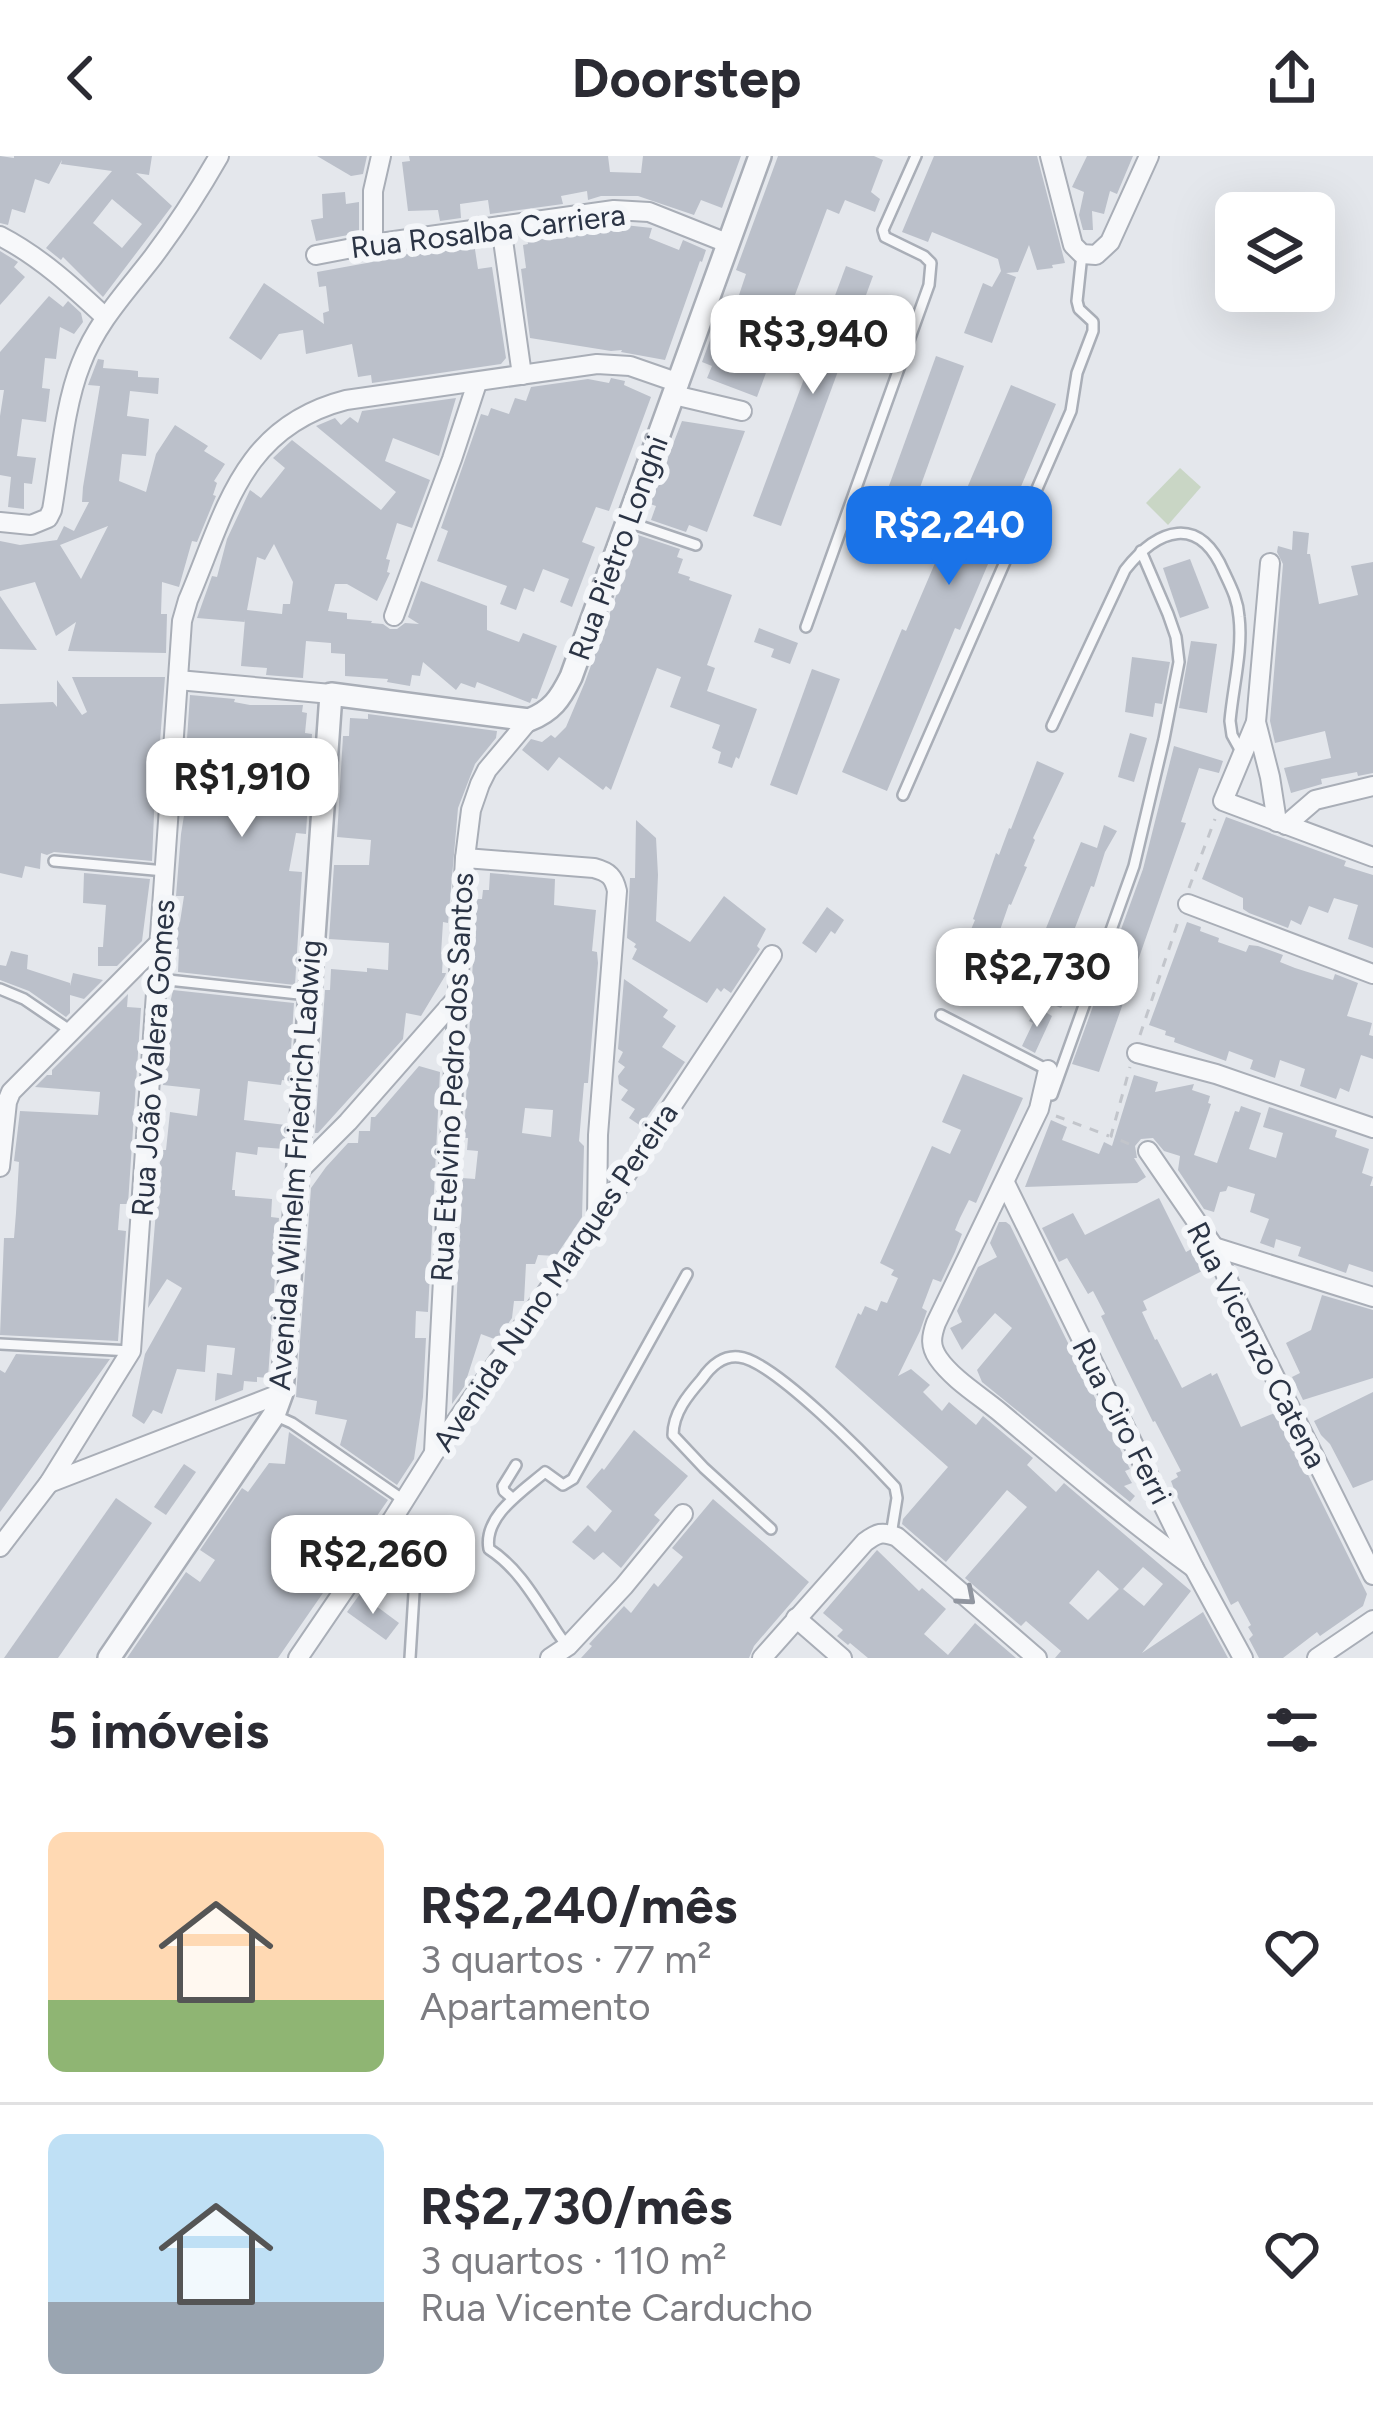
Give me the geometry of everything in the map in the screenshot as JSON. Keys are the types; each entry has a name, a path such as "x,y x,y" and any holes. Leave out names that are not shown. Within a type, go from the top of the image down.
{"street":[{"path":"0,522 31,525 48,518 80,365 105,317 163,243 219,156"},
{"path":"373,244 373,191 381,156"},
{"name":"Rua Pietro Longhi","path":"529,720 546,713 560,699 571,677 760,156"},
{"path":"1050,156 1073,245 1089,254 1110,242 1149,156"},
{"name":"Rua Rosalba Carriera","path":"316,255 614,210 663,216 727,243"},
{"path":"501,226 522,375"},
{"path":"0,236 76,290 105,317"},
{"name":"Rua João Valera Gomes","path":"0,1547 49,1483 131,1351 180,638 188,600 240,478 262,446 321,406 522,375 630,366 676,389 742,411"},
{"path":"394,616 477,382"},
{"path":"1270,563 1256,722 1223,801 1373,856"},
{"path":"178,680 529,720"},
{"name":"Avenida Wilhelm Friedrich Ladwig","path":"110,1658 274,1415 282,1393 331,694"},
{"name":"Rua Etelvino Pedro dos Santos","path":"434,1453 471,810 487,770 529,720"},
{"path":"1256,722 1281,824"},
{"path":"1281,824 1315,800 1373,786"},
{"path":"465,858 595,868 614,878 617,891 598,1135 597,1219"},
{"path":"1188,904 1373,974"},
{"path":"0,1167 6,1090 160,942"},
{"name":"Avenida Nuno Marques Pereira","path":"298,1658 772,956"},
{"path":"297,1173 457,999"},
{"path":"1137,1053 1216,1074 1373,1128"},
{"path":"1048,1070 1045,1102 936,1323 933,1349 941,1363 1015,1426 1194,1568"},
{"name":"Rua Vicenzo Catena","path":"1148,1151 1214,1247 1373,1575"},
{"name":"Rua Ciro Ferri","path":"1005,1183 1194,1568 1244,1658"},
{"path":"1214,1247 1373,1297"},
{"path":"49,1483 282,1393"},
{"path":"550,1658 568,1646 624,1586 683,1514"},
{"path":"762,1658 877,1533 894,1536 1037,1658"},
{"path":"796,1618 842,1658"},
{"path":"1317,1658 1373,1620"}],"lane":[{"path":"806,627 929,285 931,263 885,237 883,230 916,156"},
{"path":"903,795 1071,411 1077,373 1093,331 1093,322 1077,301 1089,254"},
{"path":"625,522 696,545"},
{"path":"1052,726 1125,570 1141,550 1186,532 1215,550 1238,603 1230,721 1243,754"},
{"path":"1045,1102 1134,866 1179,662 1176,637 1141,550"},
{"path":"54,861 165,871"},
{"path":"159,979 308,995"},
{"path":"0,989 24,999 71,1031"},
{"path":"941,1015 1048,1070"},
{"path":"544,1472 567,1485 581,1468 687,1274"},
{"path":"0,1345 131,1351"},
{"path":"771,1528 673,1435 673,1420 714,1364 736,1356 758,1363 845,1435 895,1487 894,1536"},
{"path":"274,1415 404,1501"},
{"path":"556,1463 504,1507 487,1546 507,1560 568,1646"},
{"path":"512,1498 503,1486 516,1465"},
{"path":"392,1520 417,1544 410,1658"}],"path":[{"path":"1111,1136 1176,924 1188,904 1188,890 1223,801"},
{"path":"1045,1102 1148,1151"}],"green space":[{"path":"1180,468 1201,487 1168,525 1146,503"}],"building":[{"path":"0,156 152,156 149,175 136,173 172,206 103,297 63,257 46,248 112,171 61,164 62,160 49,184 35,179 25,213 12,209 8,225 0,223","holes":["112,199 142,224 122,248 93,223"]},
{"path":"317,156 367,156 363,174 351,176"},
{"path":"409,156 608,156 610,172 641,173 643,156 741,156 722,208 701,200 694,215 638,196 588,200 587,191 561,196 563,204 490,214 488,200 460,204 461,218 440,221 438,210 408,211 402,162 410,161"},
{"path":"778,156 874,156 883,160 871,192 880,199 875,212 845,200 839,214 827,209 757,397 707,378 712,366 702,362 726,297 737,301 746,274 736,270"},
{"path":"934,156 1037,156 1065,263 1037,270 1029,245 1018,272 1006,273 1016,277 992,343 964,333 983,283 992,287 1001,271 998,259 932,232 928,242 902,232"},
{"path":"1087,156 1133,156 1117,194 1110,191 1104,214 1092,211 1093,230 1083,230 1079,215 1084,192 1072,187"},
{"path":"345,192 346,204 359,202 359,233 316,241 311,220 323,218 322,194"},
{"path":"615,224 652,228 649,238 679,250 683,240 706,250 665,360 530,338 521,269 526,268 523,245 528,244 527,236"},
{"path":"474,243 478,269 492,267 506,358 501,364 372,383 371,375 358,377 352,344 306,354 303,330 279,334 261,360 229,338 264,283 324,324 323,313 329,311 326,286 319,287 317,272 389,259 388,255 440,252 440,248"},
{"path":"0,251 18,262 14,267 25,277 0,305"},
{"path":"846,266 873,276 781,526 753,516"},
{"path":"49,296 63,307 68,301 81,313 83,322 74,334 60,327 56,359 45,358 42,388 50,389 46,422 22,419 17,456 36,458 32,484 24,483 24,509 8,507 11,477 0,475 4,390 0,390 0,352"},
{"path":"936,356 964,366 897,551 869,541"},
{"path":"98,359 104,360 103,368 159,378 158,394 130,391 127,416 149,419 146,456 122,454 119,481 146,492 156,454 175,425 208,446 204,451 225,464 214,481 216,496 197,542 192,541 179,587 162,582 166,653 68,651 76,622 56,636 35,582 0,591 0,541 20,545 57,540 64,526 74,531 89,502 82,502 83,487 100,386 88,385","holes":["108,526 81,579 60,545"]},
{"path":"611,378 651,397 609,511 596,507 582,542 595,547 572,607 560,602 569,579 543,569 534,592 524,588 516,610 500,604 507,586 437,561 448,531 441,528 481,414 488,416 491,408 509,414 515,398 526,401 531,387 588,379 609,383"},
{"path":"1011,385 1056,404 887,791 842,772"},
{"path":"456,398 439,456 393,438 385,461 430,480 412,528 397,523 386,559 390,573 377,601 347,584 335,584 328,611 390,629 419,624 408,617 421,581 487,606 487,630 519,642 523,633 557,646 537,699 530,703 477,682 475,688 461,683 456,690 423,662 420,676 412,675 410,686 345,676 345,654 331,653 331,643 306,641 303,678 266,675 267,668 241,666 245,622 197,618 250,490 261,498 285,468 273,458 292,440 381,510 396,492 316,426 335,418 341,425 350,417 358,423 362,411","holes":["274,544 293,582 290,604 283,604 282,614 247,610 257,557 265,560"]},
{"path":"682,421 745,431 707,532 689,525 686,532 651,520 656,506 650,504"},
{"path":"1293,531 1309,533 1307,554 1319,604 1358,595 1351,566 1373,562 1373,773 1321,779 1322,784 1291,793 1284,768 1331,758 1325,731 1275,743 1270,721 1283,564 1277,552 1278,546 1292,550"},
{"path":"638,535 680,549 677,557 683,559 678,573 732,595 707,665 715,668 707,691 757,709 739,759 732,768 718,763 721,752 712,748 720,725 670,707 681,677 657,668 611,790 606,786 603,790 559,757 548,771 522,750 531,739 555,738 566,727"},
{"path":"1190,559 1209,608 1180,618 1163,568"},
{"path":"0,596 21,627 37,650 0,649"},
{"path":"759,628 798,643 790,664 771,657 774,649 754,642"},
{"path":"1191,641 1217,644 1207,713 1179,708"},
{"path":"1132,657 1170,662 1162,704 1155,703 1153,717 1125,712"},
{"path":"812,669 840,679 797,795 770,785"},
{"path":"72,677 165,677 152,861 41,853 40,869 25,866 22,878 0,873 0,704 53,702 57,707 57,680 82,715 87,712"},
{"path":"190,695 250,705 303,705 302,712 307,713 305,733 312,734 306,834 296,833 289,871 302,872 295,985 178,972 179,949 173,948 184,896 176,896 192,769 185,768"},
{"path":"368,714 497,731 475,764 458,808 448,923 443,922 445,976 421,1016 406,1013 403,1039 315,1133 325,990 330,990 331,969 388,970 389,943 329,939 334,865 369,865 371,840 337,837 343,736 349,736 350,718 368,719"},
{"path":"1130,733 1147,738 1134,782 1118,777"},
{"path":"1174,746 1223,761 1219,773 1199,768 1181,822 1186,823 1099,1072 1072,1064 1143,869"},
{"path":"1037,761 1064,773 1033,838 1027,867 972,997 947,986 996,853 999,855 1011,829"},
{"path":"1226,817 1373,875 1373,948 1348,939 1358,905 1334,898 1328,913 1309,906 1301,925 1291,920 1288,928 1249,913 1243,909 1243,898 1202,879"},
{"path":"636,820 656,838 656,921 690,942 724,896 766,929 757,946 760,949 731,993 717,988 707,1003 632,959 636,944 627,938"},
{"path":"1104,825 1117,831 1065,954 1040,943 1081,842 1097,848"},
{"path":"84,873 150,879 142,941 117,966 98,966 106,905 83,903"},
{"path":"490,873 555,879 554,905 596,910 592,951 597,952 598,963 579,1141 584,1146 582,1217 556,1256 538,1255 535,1264 526,1264 524,1301 514,1301 512,1318 497,1340 481,1334 464,1387 452,1404 462,1178 475,1179 478,1151 467,1150 468,1138 464,1138 476,899 489,890","holes":["525,1108 553,1110 551,1137 522,1133"]},
{"path":"827,907 844,920 816,953 802,943"},
{"path":"1187,922 1219,938 1218,942 1246,952 1249,945 1258,946 1283,955 1280,962 1295,968 1358,983 1347,1016 1372,1023 1373,1059 1361,1055 1349,1092 1340,1088 1336,1099 1300,1086 1305,1069 1280,1060 1275,1078 1250,1069 1253,1060 1229,1051 1226,1061 1174,1042 1166,1031 1149,1025"},
{"path":"11,951 28,955 27,969 70,986 73,973 103,980 84,999 70,995 66,1017 29,991 0,980 0,965 6,966"},
{"path":"1019,952 1035,958 1027,978 1065,1002 1061,1008 1005,985"},
{"path":"624,979 668,1010 663,1017 676,1026 662,1047 685,1062 641,1126 629,1118 635,1109 621,1100 628,1090 619,1084 618,1076 625,1067 618,1062 623,1052 618,1049"},
{"path":"173,990 294,1003 289,1081 282,1080 281,1085 248,1081 244,1120 286,1125 284,1149 258,1147 257,1155 236,1152 232,1190 235,1196 272,1199 271,1217 279,1218 268,1378 244,1381 243,1390 215,1401 217,1373 232,1375 235,1348 207,1345 205,1372 177,1369 162,1414 153,1410 144,1424 132,1416 145,1354 182,1288 167,1279 148,1308 161,1150 166,1150 170,1112 197,1116 200,1089 163,1085"},
{"path":"128,994 127,1007 141,1008 128,1204 120,1204 118,1230 126,1231 118,1341 0,1335 4,1238 14,1238 19,1162 14,1161 20,1111 98,1115 100,1092 35,1087"},
{"path":"1037,1007 1052,1016 1035,1053 1022,1046"},
{"path":"419,1066 440,1072 428,1312 416,1311 415,1338 426,1338 414,1459 397,1485 340,1445 347,1420 315,1414 317,1401 296,1397 311,1188 348,1143 358,1143 359,1131 370,1131 371,1117"},
{"path":"963,1074 1023,1098 976,1203 969,1200 960,1218 955,1230 962,1234 955,1252 941,1282 933,1279 922,1308 927,1311 920,1331 898,1376 911,1369 930,1385 923,1392 942,1411 949,1402 976,1425 983,1416 1033,1458 1027,1465 1056,1492 1064,1483 1191,1591 1142,1653 1203,1612 1228,1658 1055,1658 1061,1651 1026,1621 1021,1626 965,1578 1027,1507 1007,1490 946,1562 902,1524 948,1467 835,1367 858,1313 865,1306 877,1311 881,1301 887,1303 898,1278 880,1263 932,1146 950,1154 961,1130 942,1122","holes":["1143,1567 1163,1584 1144,1606 1123,1589","1098,1570 1119,1589 1088,1620 1069,1603"]},
{"path":"1134,1075 1158,1082 1155,1092 1194,1084 1192,1090 1210,1096 1194,1155 1217,1163 1241,1106 1261,1113 1249,1149 1276,1158 1283,1133 1263,1127 1269,1107 1337,1130 1335,1137 1369,1149 1362,1173 1373,1177 1373,1272 1349,1264 1346,1273 1298,1256 1301,1247 1276,1239 1274,1248 1260,1243 1269,1219 1250,1212 1255,1194 1228,1186 1220,1192 1214,1212 1204,1209 1178,1170 1180,1156 1164,1151 1153,1138 1141,1139 1135,1146 1134,1158 1146,1177 1137,1183 1025,1187 1051,1120 1067,1127 1062,1140 1099,1154 1104,1142 1112,1146"},
{"path":"1159,1198 1186,1252 1195,1247 1206,1269 1143,1301 1147,1310 1142,1312 1155,1340 1182,1388 1217,1373 1241,1427 1277,1412 1367,1594 1363,1606 1283,1658 1259,1658 1249,1639 1251,1625 1238,1601 1231,1605 1175,1492 1171,1481 1181,1471 1116,1347 1101,1316 1105,1314 1067,1258 1059,1262 1042,1228 1073,1213 1085,1235"},
{"path":"999,1222 1010,1225 1130,1469 1125,1471 1132,1483 1124,1486 1135,1496 1130,1502 982,1382 977,1370 1012,1328 995,1313 962,1350 950,1328 962,1322 957,1311 978,1267 997,1257 990,1243"},
{"path":"1322,1295 1373,1310 1373,1378 1303,1400 1292,1377 1300,1373 1286,1343 1311,1330"},
{"path":"16,1354 110,1359 0,1512 0,1370 5,1373"},
{"path":"1373,1392 1373,1480 1353,1488 1314,1421"},
{"path":"634,1430 688,1476 654,1515 660,1520 621,1568 603,1552 594,1560 572,1542 588,1525 595,1532 612,1511 586,1487"},
{"path":"289,1432 388,1500 278,1658 127,1658 186,1572 200,1582 215,1560 200,1550 242,1488 248,1492 269,1463 285,1464"},
{"path":"184,1464 196,1472 166,1515 154,1507"},
{"path":"116,1498 152,1523 58,1658 4,1658"},
{"path":"713,1499 809,1582 749,1658 581,1658 624,1606 631,1613 683,1557 672,1548"},
{"path":"877,1550 919,1591 922,1588 946,1609 924,1634 948,1655 975,1623 1016,1658 868,1658 848,1645 837,1636 843,1630 823,1613"},
{"path":"360,1594 399,1623 386,1640 347,1612"}]}
